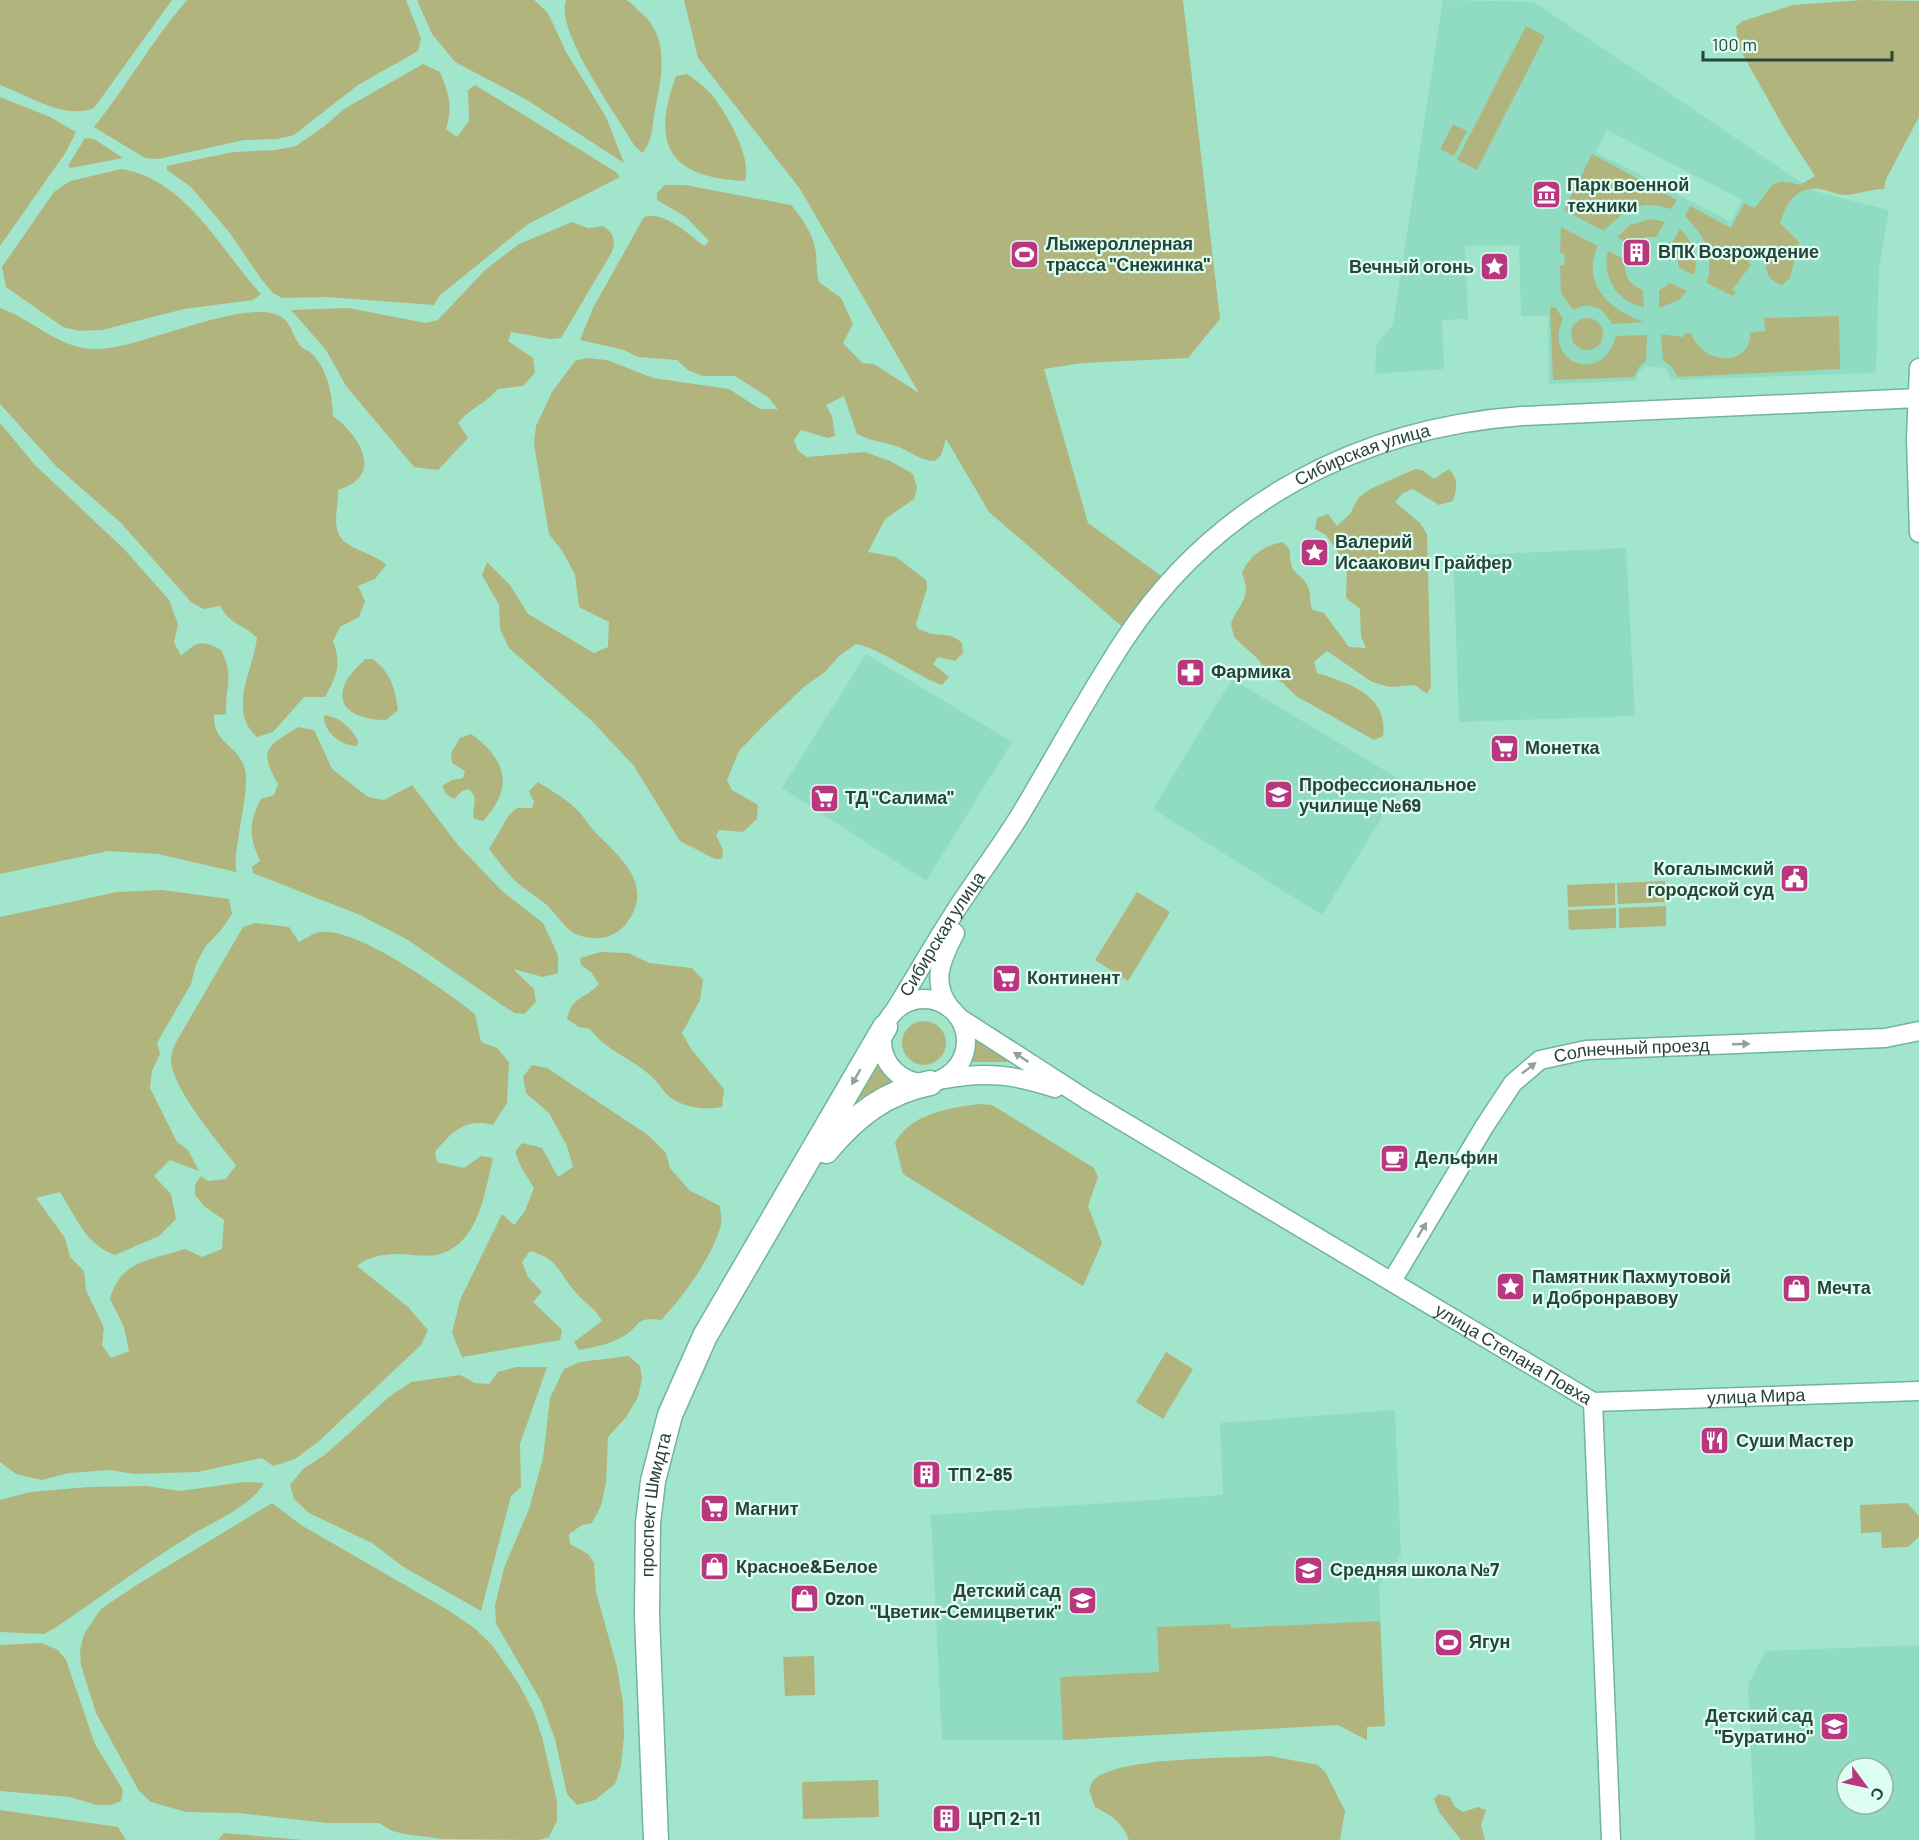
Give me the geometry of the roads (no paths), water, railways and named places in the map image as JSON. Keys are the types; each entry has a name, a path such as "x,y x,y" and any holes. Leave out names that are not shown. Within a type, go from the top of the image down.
{"main road":[{"name":"проспект Шмидта","path":"656,1840 646,1605 648,1523 653,1481 670,1415 692,1362 889,1020"},
{"name":"проспект Шмидта","path":"787,1199 858,1116 900,1091 935,1081"}],"street":[{"path":"1919,368 1917,398 1919,533"},
{"name":"Сибирская улица","path":"956,1015 939,989 940,963 994,857 1125,639 1169,582 1227,527 1271,496 1347,454 1418,431 1492,418 1917,398"},
{"name":"Сибирская улица","path":"889,1020 958,907 994,857"},
{"path":"924,999 940,1003 956,1015 965,1032 965,1049 956,1068 935,1081 909,1080 891,1068 883,1048 889,1020 907,1003 924,999"},
{"name":"улица Степана Повха","path":"956,1015 1088,1100 1593,1402 1611,1840"},
{"name":"Солнечный проезд","path":"1392,1281 1484,1127 1513,1083 1540,1060 1586,1050 1885,1038 1919,1031"},
{"name":"улица Степана Повха","path":"935,1081 976,1073 1007,1074 1088,1100"},
{"name":"улица Мира","path":"1593,1402 1919,1391"}],"place":[{"name":"Парк военной техники","path":"1546,195"},
{"name":"ВПК Возрождение","path":"1637,252"},
{"name":"Лыжероллерная трасса \"Снежинка\"","path":"1025,254"},
{"name":"Вечный огонь","path":"1495,267"},
{"name":"Валерий Исаакович Грайфер","path":"1314,552"},
{"name":"Фармика","path":"1190,672"},
{"name":"Монетка","path":"1504,748"},
{"name":"Профессиональное училище №69","path":"1278,795"},
{"name":"ТД \"Салима\"","path":"824,798"},
{"name":"Когалымский городской суд","path":"1795,879"},
{"name":"Континент","path":"1006,978"},
{"name":"Дельфин","path":"1394,1158"},
{"name":"Памятник Пахмутовой и Добронравову","path":"1511,1287"},
{"name":"Мечта","path":"1796,1288"},
{"name":"Суши Мастер","path":"1715,1441"},
{"name":"ТП 2-85","path":"927,1475"},
{"name":"Магнит","path":"714,1509"},
{"name":"Красное&Белое","path":"715,1567"},
{"name":"Средняя школа №7","path":"1309,1570"},
{"name":"Ozon","path":"804,1599"},
{"name":"Детский сад \"Цветик-Семицветик\"","path":"1082,1601"},
{"name":"Ягун","path":"1448,1642"},
{"name":"Детский сад \"Буратино\"","path":"1834,1726"},
{"name":"ЦРП 2-11","path":"947,1819"}]}
